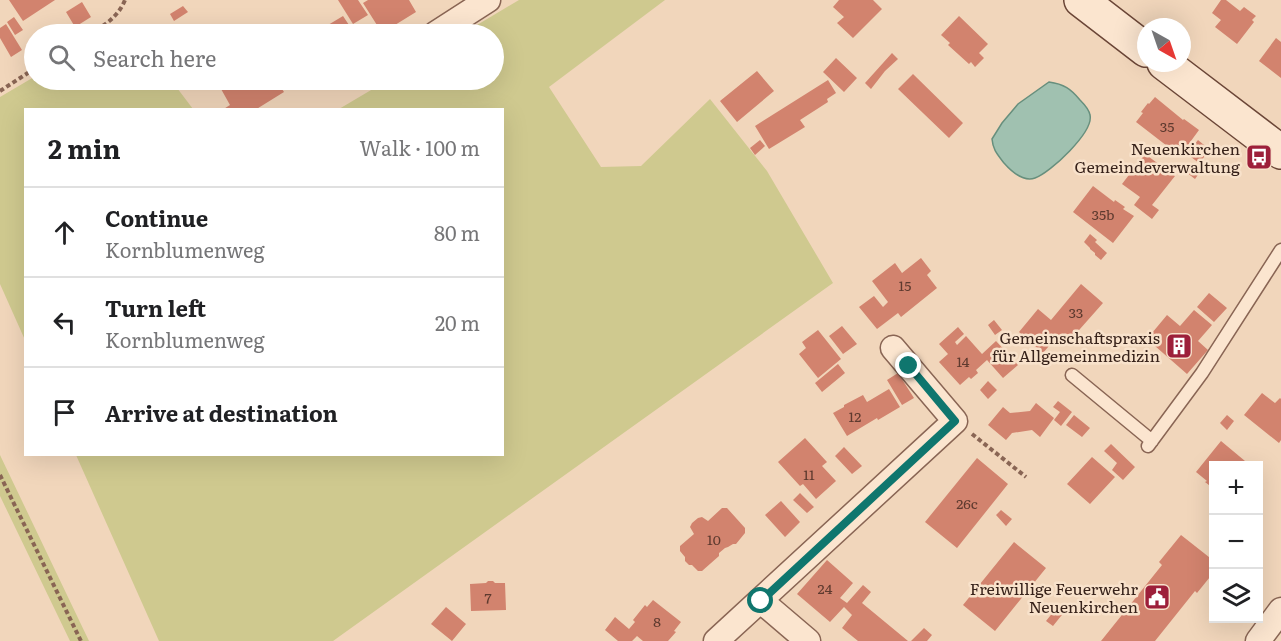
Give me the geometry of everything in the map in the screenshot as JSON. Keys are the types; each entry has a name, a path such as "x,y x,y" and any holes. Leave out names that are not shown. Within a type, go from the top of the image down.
{"street":[{"path":"451,24 488,0"},
{"path":"1081,0 1137,43"},
{"path":"1176,72 1281,152"},
{"path":"716,641 955,421 893,348"},
{"path":"761,601 808,641"},
{"path":"1258,641 1281,610"}],"lane":[{"path":"1072,375 1150,444 1202,373 1281,250"}],"path":[{"path":"106,24 121,9 125,0"},
{"path":"0,91 24,75"},
{"path":"955,421 1026,477"},
{"path":"0,475 81,641"}],"shaded area":[{"path":"519,0 665,0 549,87 601,167 641,166 710,99 767,171 833,283 333,641 159,641 76,456 504,456 504,108 341,108 371,90 504,90 504,24 479,24"},
{"path":"1049,82 1067,88 1085,105 1090,115 1089,122 1070,151 1042,175 1031,179 1022,177 1004,163 994,149 992,139 1018,104"},
{"path":"24,83 24,90 179,90 192,108 24,108 24,338 0,284 0,97"},
{"path":"0,455 89,641 70,641 0,496"}],"building":[{"path":"9,0 55,0 23,21"},
{"path":"338,0 358,0 368,15 353,24"},
{"path":"368,0 409,0 416,12 397,24 376,24 363,3"},
{"path":"839,0 873,0 882,9 853,38 837,23 844,17 833,7"},
{"path":"1221,0 1226,0 1240,11 1244,7 1256,16 1237,44 1215,27 1221,20 1212,13"},
{"path":"82,2 91,17 80,24 73,24 66,12"},
{"path":"183,6 188,12 174,21 170,14"},
{"path":"343,16 348,24 330,24"},
{"path":"959,16 988,44 979,53 984,58 975,67 948,45 950,43 941,35"},
{"path":"14,17 23,30 15,35 7,22"},
{"path":"6,24 22,50 11,57 0,38 0,28"},
{"path":"1276,38 1281,42 1281,78 1259,61"},
{"path":"892,53 898,59 871,89 865,83"},
{"path":"836,58 857,78 844,92 823,72"},
{"path":"757,71 774,91 737,122 720,101"},
{"path":"913,74 963,123 949,138 898,89"},
{"path":"828,80 836,93 827,99 828,102 800,120 805,127 769,149 755,126"},
{"path":"222,90 283,90 284,92 258,108 225,108 230,105"},
{"path":"1155,97 1199,130 1180,156 1136,122 1143,113 1141,112"},
{"path":"760,140 765,146 755,155 750,148"},
{"path":"1198,140 1210,150 1199,163 1187,154"},
{"path":"1145,154 1175,176 1152,205 1159,210 1152,219 1134,205 1140,197 1122,184"},
{"path":"1191,165 1200,172 1195,179 1186,172"},
{"path":"1093,186 1114,202 1115,200 1125,207 1123,209 1134,216 1113,243 1073,212"},
{"path":"1090,234 1107,253 1101,260 1084,242"},
{"path":"921,258 931,271 927,275 937,288 901,317 898,313 877,329 859,307 874,296 883,307 888,302 872,281 895,263 902,273"},
{"path":"1081,284 1103,303 1072,338 1067,334 1059,344 1054,340 1043,353 1019,332 1038,309 1051,320"},
{"path":"1209,293 1227,308 1214,322 1197,307"},
{"name":"Gemeinschaftspraxis für Allgemeinmedizin","path":"1194,310 1212,325 1198,341 1208,350 1187,374 1147,339 1167,315 1180,326"},
{"path":"994,320 1002,330 995,335 988,325"},
{"path":"842,326 857,344 843,354 829,336"},
{"path":"958,327 964,334 955,342 957,345 966,336 982,354 996,341 1018,365 1003,378 987,360 976,370 978,373 960,385 939,362 948,354 939,344"},
{"path":"818,330 841,359 818,378 799,354 806,348 802,342"},
{"path":"838,364 845,373 822,392 815,383"},
{"path":"898,373 914,398 902,405 887,380"},
{"path":"988,381 997,390 988,399 980,390"},
{"path":"889,389 900,407 847,436 833,413 863,395 867,402"},
{"path":"1262,393 1275,403 1281,399 1281,440 1279,443 1244,415"},
{"path":"1058,401 1072,412 1061,426 1054,420 1060,412 1053,407"},
{"path":"1036,403 1054,418 1040,437 1032,430 1012,433 1006,440 988,425 1003,407 1010,413 1030,411"},
{"path":"1074,415 1090,428 1082,437 1066,425"},
{"path":"1227,415 1234,421 1227,430 1220,423"},
{"path":"805,438 827,462 822,466 836,481 816,499 803,484 800,486 778,462"},
{"path":"1221,441 1245,461 1209,461 1209,485 1196,472"},
{"path":"1111,444 1135,467 1123,480 1112,470 1117,463 1104,451"},
{"path":"844,447 862,466 852,474 835,456"},
{"path":"1092,457 1115,477 1090,504 1067,484"},
{"path":"977,458 1008,484 957,548 925,522"},
{"path":"800,493 814,507 807,513 793,500"},
{"path":"781,501 800,522 785,537 765,515"},
{"path":"722,508 727,508 745,528 745,533 736,544 725,548 702,571 698,571 685,561 680,546 694,534 690,527 692,523 702,517 708,521"},
{"path":"1001,510 1012,519 1006,526 996,515"},
{"path":"1181,535 1209,557 1209,578 1197,593 1195,591 1155,641 1101,641 1162,565 1159,562"},
{"path":"1014,542 1046,568 995,631 963,605"},
{"path":"827,560 853,583 840,598 847,603 863,585 871,592 862,603 908,641 858,641 842,628 852,615 844,607 830,622 797,594"},
{"path":"488,581 505,583 506,610 471,611 470,584"},
{"path":"653,600 681,622 668,641 643,641 637,636 632,641 618,641 605,630 615,617 629,629 645,605 647,607"},
{"path":"1058,606 1065,611 1053,626 1046,621"},
{"path":"446,607 466,624 452,641 431,624"},
{"path":"924,628 932,635 927,641 911,641"}],"place":[{"name":"Neuenkirchen Gemeindeverwaltung","path":"1259,157"},
{"name":"Gemeinschaftspraxis für Allgemeinmedizin","path":"1179,346"},
{"name":"Freiwillige Feuerwehr Neuenkirchen","path":"1157,597"}],"route":[{"path":"761,601 955,421 909,366"}]}
